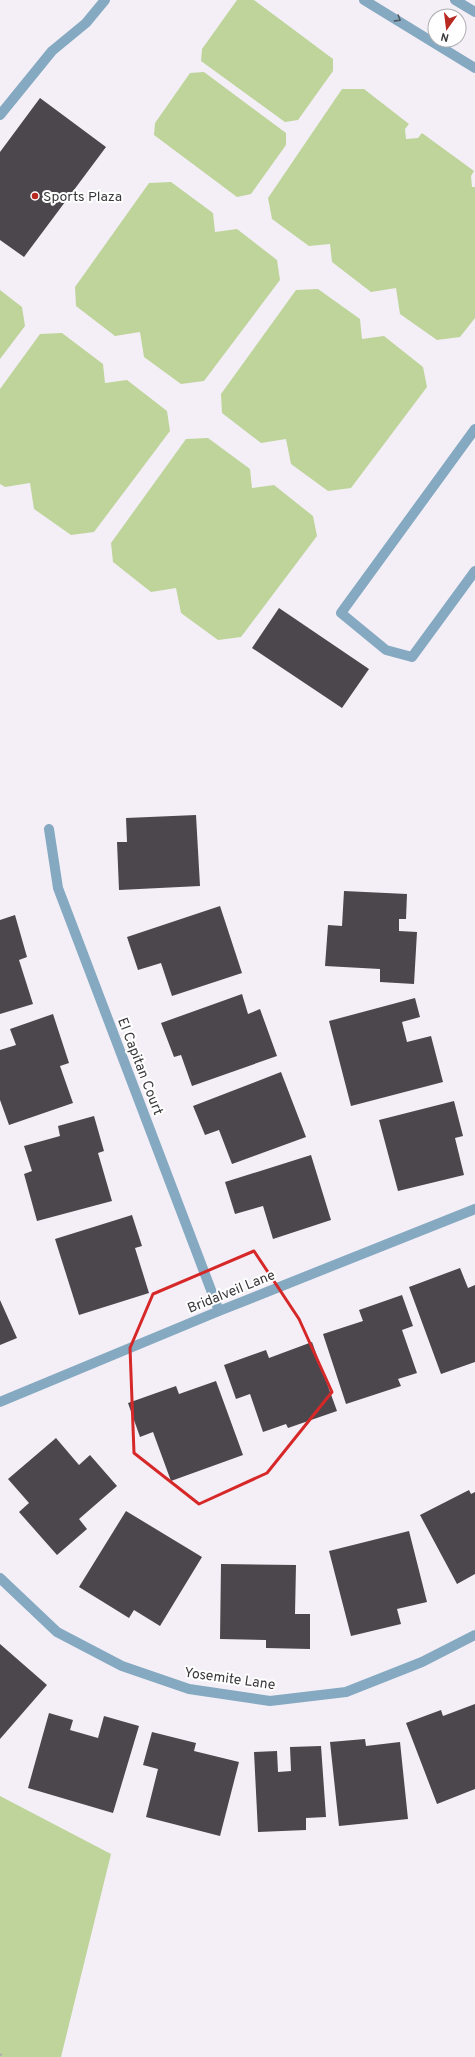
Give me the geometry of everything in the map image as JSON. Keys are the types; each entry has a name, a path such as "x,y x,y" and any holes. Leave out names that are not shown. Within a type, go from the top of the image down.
{"street":[{"path":"0,115 52,51 86,23 104,0"},
{"path":"364,0 475,68"},
{"path":"455,0 475,12"},
{"path":"475,429 341,613 386,650 412,657 475,571"},
{"name":"El Capitan Court","path":"49,829 58,888 219,1310"},
{"name":"Bridalveil Lane","path":"0,1402 219,1310 475,1209"},
{"name":"Yosemite Lane","path":"0,1578 57,1632 122,1666 189,1689 270,1701 346,1692 422,1662 475,1634"}],"highlighted area":[{"path":"254,1251 299,1319 332,1392 267,1473 199,1504 134,1453 130,1348 153,1294"}],"green space":[{"path":"237,0 254,0 333,59 333,71 298,120 285,122 201,61 202,49"},
{"path":"204,72 286,133 286,145 251,194 237,197 154,135 155,123 190,73"},
{"path":"342,89 364,89 409,124 405,129 406,139 418,138 422,133 474,171 471,176 472,187 475,187 475,318 460,337 437,340 400,314 396,288 371,292 332,262 330,244 309,246 272,219 268,198"},
{"path":"171,182 213,213 215,232 237,229 277,260 280,280 204,381 181,384 144,357 140,332 115,336 76,306 75,287 149,183"},
{"path":"318,289 360,319 362,339 384,336 423,367 427,387 351,488 328,491 291,464 286,439 261,443 222,413 221,394 296,290"},
{"path":"0,290 22,307 25,326 0,359"},
{"path":"62,333 103,364 105,383 127,380 167,411 170,431 94,532 71,535 34,509 30,483 5,487 0,484 0,389 40,334"},
{"path":"208,438 250,469 252,488 274,485 313,516 317,536 241,637 218,640 181,613 176,588 151,592 113,562 111,543 186,439"},
{"path":"0,1796 111,1854 61,2057 0,2057"}],"building":[{"name":"Sports Plaza","path":"40,98 106,147 24,257 0,240 0,152"},
{"path":"279,608 369,669 342,708 252,648"},
{"path":"196,815 200,886 119,890 117,842 127,842 126,818"},
{"path":"344,891 407,894 406,919 399,919 399,931 417,932 414,984 380,982 380,969 325,966 328,925 342,926"},
{"path":"220,906 242,973 172,996 161,963 138,970 127,937"},
{"path":"15,915 27,957 19,960 33,1004 0,1014 0,920"},
{"path":"242,994 248,1014 260,1009 277,1056 192,1086 181,1055 174,1057 161,1023"},
{"path":"415,998 420,1017 402,1022 407,1042 431,1036 443,1082 351,1106 329,1021"},
{"path":"53,1014 69,1063 60,1066 73,1103 9,1125 0,1100 0,1050 16,1045 10,1029"},
{"path":"281,1072 306,1137 232,1164 219,1130 205,1135 193,1106"},
{"path":"454,1101 463,1136 455,1138 464,1175 398,1191 379,1120"},
{"path":"94,1116 104,1151 98,1153 112,1201 37,1221 24,1174 32,1171 24,1146 60,1136 58,1126"},
{"path":"311,1155 331,1220 273,1239 263,1206 235,1214 225,1182"},
{"path":"132,1215 142,1246 135,1248 149,1293 79,1315 55,1239"},
{"path":"460,1268 468,1288 475,1285 475,1362 441,1374 409,1287"},
{"path":"402,1295 413,1326 402,1330 417,1373 398,1379 401,1386 346,1404 323,1334 363,1321 359,1310"},
{"path":"0,1300 17,1338 0,1345"},
{"path":"312,1342 337,1411 288,1428 286,1424 263,1432 250,1394 236,1399 224,1365 266,1350 269,1358"},
{"path":"216,1381 243,1455 171,1481 153,1432 140,1437 128,1403 176,1386 179,1394"},
{"path":"56,1438 79,1465 90,1455 117,1486 79,1519 87,1529 57,1555 19,1512 29,1503 8,1479"},
{"path":"469,1490 471,1494 475,1492 475,1574 457,1584 420,1515"},
{"path":"126,1511 202,1557 160,1626 134,1610 129,1618 79,1587"},
{"path":"409,1531 427,1602 397,1609 401,1624 351,1636 329,1551"},
{"path":"221,1564 296,1565 295,1614 310,1614 310,1649 266,1648 266,1640 220,1639"},
{"path":"0,1644 47,1685 0,1739"},
{"path":"475,1704 475,1789 437,1804 406,1723 441,1710 443,1716"},
{"path":"49,1713 73,1720 70,1730 98,1738 104,1716 139,1726 113,1813 28,1788"},
{"path":"152,1732 196,1743 194,1751 239,1762 220,1836 146,1817 158,1769 143,1765"},
{"path":"365,1739 366,1746 400,1742 408,1819 339,1826 330,1742"},
{"path":"321,1746 326,1817 306,1818 306,1830 258,1832 254,1752 277,1751 278,1772 291,1771 290,1747"}],"place":[{"name":"Sports Plaza","path":"35,196"}]}
